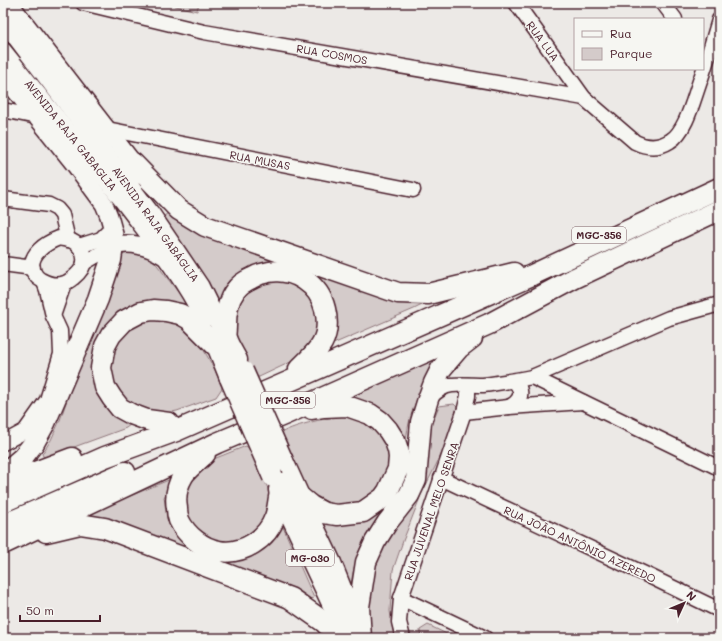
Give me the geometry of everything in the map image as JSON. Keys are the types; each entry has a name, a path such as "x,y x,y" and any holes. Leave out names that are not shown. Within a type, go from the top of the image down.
{"highway":[{"path":"133,162 179,210 204,226 398,293 428,294 524,270"},
{"name":"MGC-356","path":"3,502 105,457 184,428 532,275 677,206 719,188"},
{"name":"MGC-356","path":"3,484 169,423 299,369 524,270 634,219 677,206"},
{"name":"MGC-356","path":"5,536 489,324 575,278 719,210"},
{"path":"3,474 23,457 34,443 45,423 98,300 111,260 113,237"},
{"path":"169,423 147,420 120,408 105,386 101,368 105,346 110,335 124,321 141,312 153,310 180,314 222,344 226,313 235,291 244,282 260,274 280,271 291,273 301,277 318,292 324,304 327,318 327,330 322,344 313,356 299,369"},
{"name":"MGC-356","path":"5,536 494,310 575,278"},
{"path":"361,638 359,607 366,562 375,542 387,523 409,495 416,480 422,422 434,383 447,377 459,348 489,324"},
{"name":"AVENIDA RAJA GABÁGLIA","path":"222,344 284,482 348,638"},
{"path":"217,443 183,475 176,499 179,519 185,529 201,544 219,551 240,550 251,545 262,537 275,517 284,482 311,506 324,513 337,515 363,512 383,498 388,491 398,469 398,450 395,441 380,421 370,414 347,406 324,407 286,414"},
{"name":"AVENIDA RAJA GABÁGLIA","path":"284,482 331,563 361,638"},
{"path":"5,536 80,524 105,528 290,598 324,622 340,638"}],"main road":[{"path":"9,3 133,162 145,218"},
{"name":"AVENIDA RAJA GABAGLIA","path":"3,20 36,64"},
{"name":"AVENIDA RAJA GABAGLIA","path":"3,51 145,218"},
{"name":"AVENIDA RAJA GABÁGLIA","path":"36,64 145,218 200,286 222,344"},
{"path":"3,75 76,166 104,204 109,216 113,237 122,244 148,247 167,258"},
{"path":"76,166 114,198 145,218"},
{"name":"AVENIDA RAJA GABÁGLIA","path":"145,218 167,258 222,344"}],"street":[{"name":"RUA COSMOS","path":"83,3 113,6 204,32 584,98"},
{"name":"RUA LUA","path":"516,3 584,98 635,142 646,147 658,146 671,141 684,125 702,70"},
{"path":"663,3 674,18"},
{"name":"RUA LUA","path":"705,61 719,20"},
{"path":"3,110 37,117"},
{"name":"RUA MUSAS","path":"107,129 412,190"},
{"path":"3,199 49,205 57,209 62,214 69,241 84,257 82,269 78,274 64,284 53,316"},
{"path":"64,284 51,284 44,282 34,274 33,260 35,254 43,246 52,241 101,239 113,237"},
{"path":"84,263 113,237"},
{"path":"3,264 33,268"},
{"path":"3,443 24,432 47,400 61,354 60,331 53,316 44,282"},
{"path":"447,377 468,385 483,385 532,377 669,318 719,305"},
{"path":"532,377 719,468"},
{"path":"509,407 520,398 520,391 514,381"},
{"name":"RUA JUVENAL MELO SENRA","path":"403,638 399,622 402,598 464,412 468,396 468,385"},
{"path":"464,412 509,407 584,402"},
{"name":"RUA JOÃO ANTÔNIO AZEREDO","path":"441,478 719,610"},
{"path":"402,598 485,638"}],"green space":[{"path":"163,3 199,3 197,11"},
{"path":"169,212 352,287 392,301 422,305 333,344 331,342 335,321 280,264 219,308 163,217"},
{"path":"133,253 146,256 154,261 189,306 117,316 107,324 101,331 94,350 131,424 126,428 44,458 42,454 51,440 60,420 123,254"},
{"path":"288,279 309,293 317,311 317,330 312,344 297,359 259,377 255,377 238,342 235,328 237,304 244,292 262,281"},
{"path":"152,318 179,323 197,338 215,370 222,388 216,397 177,411 162,414 130,406 117,392 110,372 112,350 129,327"},
{"path":"441,357 428,376 410,418 406,441 404,478 395,496 368,532 357,556 351,585 348,586 316,520 317,515 342,521 357,521 371,515 380,509 392,496 402,472 404,460 403,447 393,423 381,410 353,398 353,396"},
{"path":"454,404 457,407 448,441 421,495 393,570 390,611 394,638 373,638 369,621 367,589 374,560 439,406"},
{"path":"340,416 353,416 372,426 382,437 388,448 389,468 387,475 377,490 365,500 357,503 340,505 327,502 308,491 300,479 280,434 300,425"},
{"path":"246,446 250,449 270,493 268,510 263,522 245,539 232,543 209,539 190,521 187,513 186,500 189,483 206,462"},
{"path":"171,479 173,483 164,497 169,525 177,535 203,553 283,527 314,598 311,599 300,591 130,528 91,516 89,513"},
{"path":"428,625 455,638 421,638 420,630"}]}
